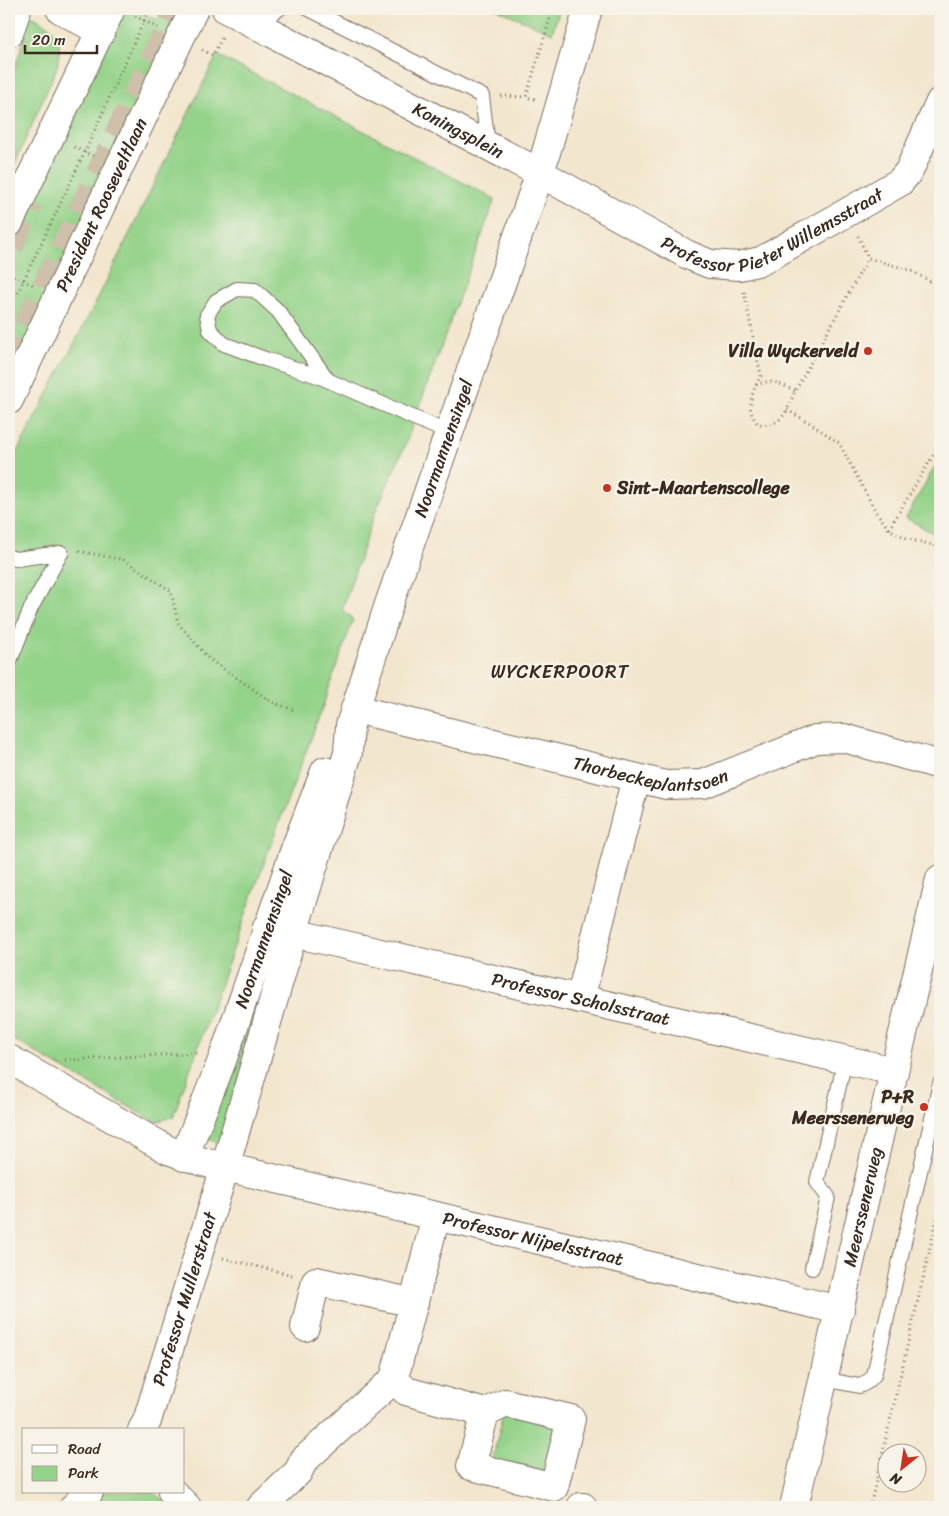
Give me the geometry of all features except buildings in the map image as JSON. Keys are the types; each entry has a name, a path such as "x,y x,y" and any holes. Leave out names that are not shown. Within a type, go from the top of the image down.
{"street":[{"path":"9,33 16,9"},
{"path":"9,223 106,20 60,9"},
{"name":"President Rooseveltlaan","path":"9,400 194,9"},
{"name":"Koningsplein","path":"226,9 540,173"},
{"path":"540,173 588,9"},
{"name":"Professor Pieter Willemsstraat","path":"540,173 688,255 710,264 739,266 761,261 900,182 909,171 940,102"},
{"name":"Noormannensingel","path":"184,1157 223,1058 280,930 348,753 353,717 388,608 540,173"},
{"name":"Thorbeckeplantsoen","path":"353,717 666,785 704,784 816,739 844,738 940,765"},
{"path":"580,999 636,778"},
{"name":"Meerssenerweg","path":"794,1507 894,1071 934,940 940,879"},
{"name":"Noormannensingel","path":"225,1168 280,930"},
{"name":"Professor Scholsstraat","path":"280,930 894,1071"},
{"name":"Professor Nijpelsstraat","path":"11,1064 184,1157 840,1310"},
{"name":"Professor Mullerstraat","path":"143,1428 147,1421 225,1168"},
{"path":"261,1507 298,1472 304,1460 394,1379 436,1216"},
{"path":"305,1327 316,1281 414,1303"},
{"path":"394,1379 406,1391 485,1413"},
{"path":"74,1507 87,1494"},
{"path":"174,1494 187,1507"}],"lane":[{"path":"256,24 279,9"},
{"path":"309,9 482,96 488,147"},
{"path":"328,380 278,311 255,290 237,289 216,302 207,315 210,330 224,344 328,380 449,434"},
{"path":"9,558 16,559 61,553"},
{"path":"9,663 31,608 61,553"},
{"path":"812,1268 828,1197 817,1182 845,1060"},
{"path":"824,1378 859,1386 870,1381 874,1375 940,1083"}],"path":[{"name":"President Rooseveltlaan","path":"9,311 85,152 149,9"},
{"path":"526,96 552,9"},
{"path":"482,96 526,96 559,107"},
{"path":"49,136 118,169"},
{"path":"846,213 868,258 910,270 940,287"},
{"path":"739,266 761,376 755,385 750,413 758,424 769,426 780,420 787,410 795,391 868,258"},
{"path":"755,385 766,381 774,382 795,391"},
{"path":"787,410 810,423 839,444 876,512 889,529 908,539 940,547"},
{"path":"889,529 940,444"},
{"path":"61,553 78,551 124,560 171,591 178,623 209,659 272,702 296,711"},
{"path":"63,1060 209,1053 223,1058"},
{"path":"870,1507 940,1205"},
{"path":"198,1252 316,1281"}],"green space":[{"path":"119,9 134,9 158,20 163,9 184,9 9,380 9,242"},
{"path":"497,9 560,9 552,33"},
{"path":"24,12 43,22 55,33 58,39 59,57 56,70 9,177 9,86 26,33 19,30"},
{"path":"217,55 495,199 406,443 374,515 342,610 353,620 173,1117 155,1122 9,1037 9,467 95,304"},
{"path":"940,457 940,535 906,518"},
{"path":"271,948 282,951 223,1145 205,1138"},
{"path":"504,1412 561,1427 548,1476 492,1461"},
{"path":"98,1494 156,1494 169,1507 85,1507"}],"tunnel":[{"path":"9,365 178,9"},
{"path":"9,246 29,202"}],"place":[{"name":"Villa Wyckerveld","path":"868,351"},
{"name":"Sint-Maartenscollege","path":"607,488"},
{"name":"P+R Meerssenerweg","path":"924,1107"}],"district":[{"name":"WYCKERPOORT","path":"560,671"}]}
